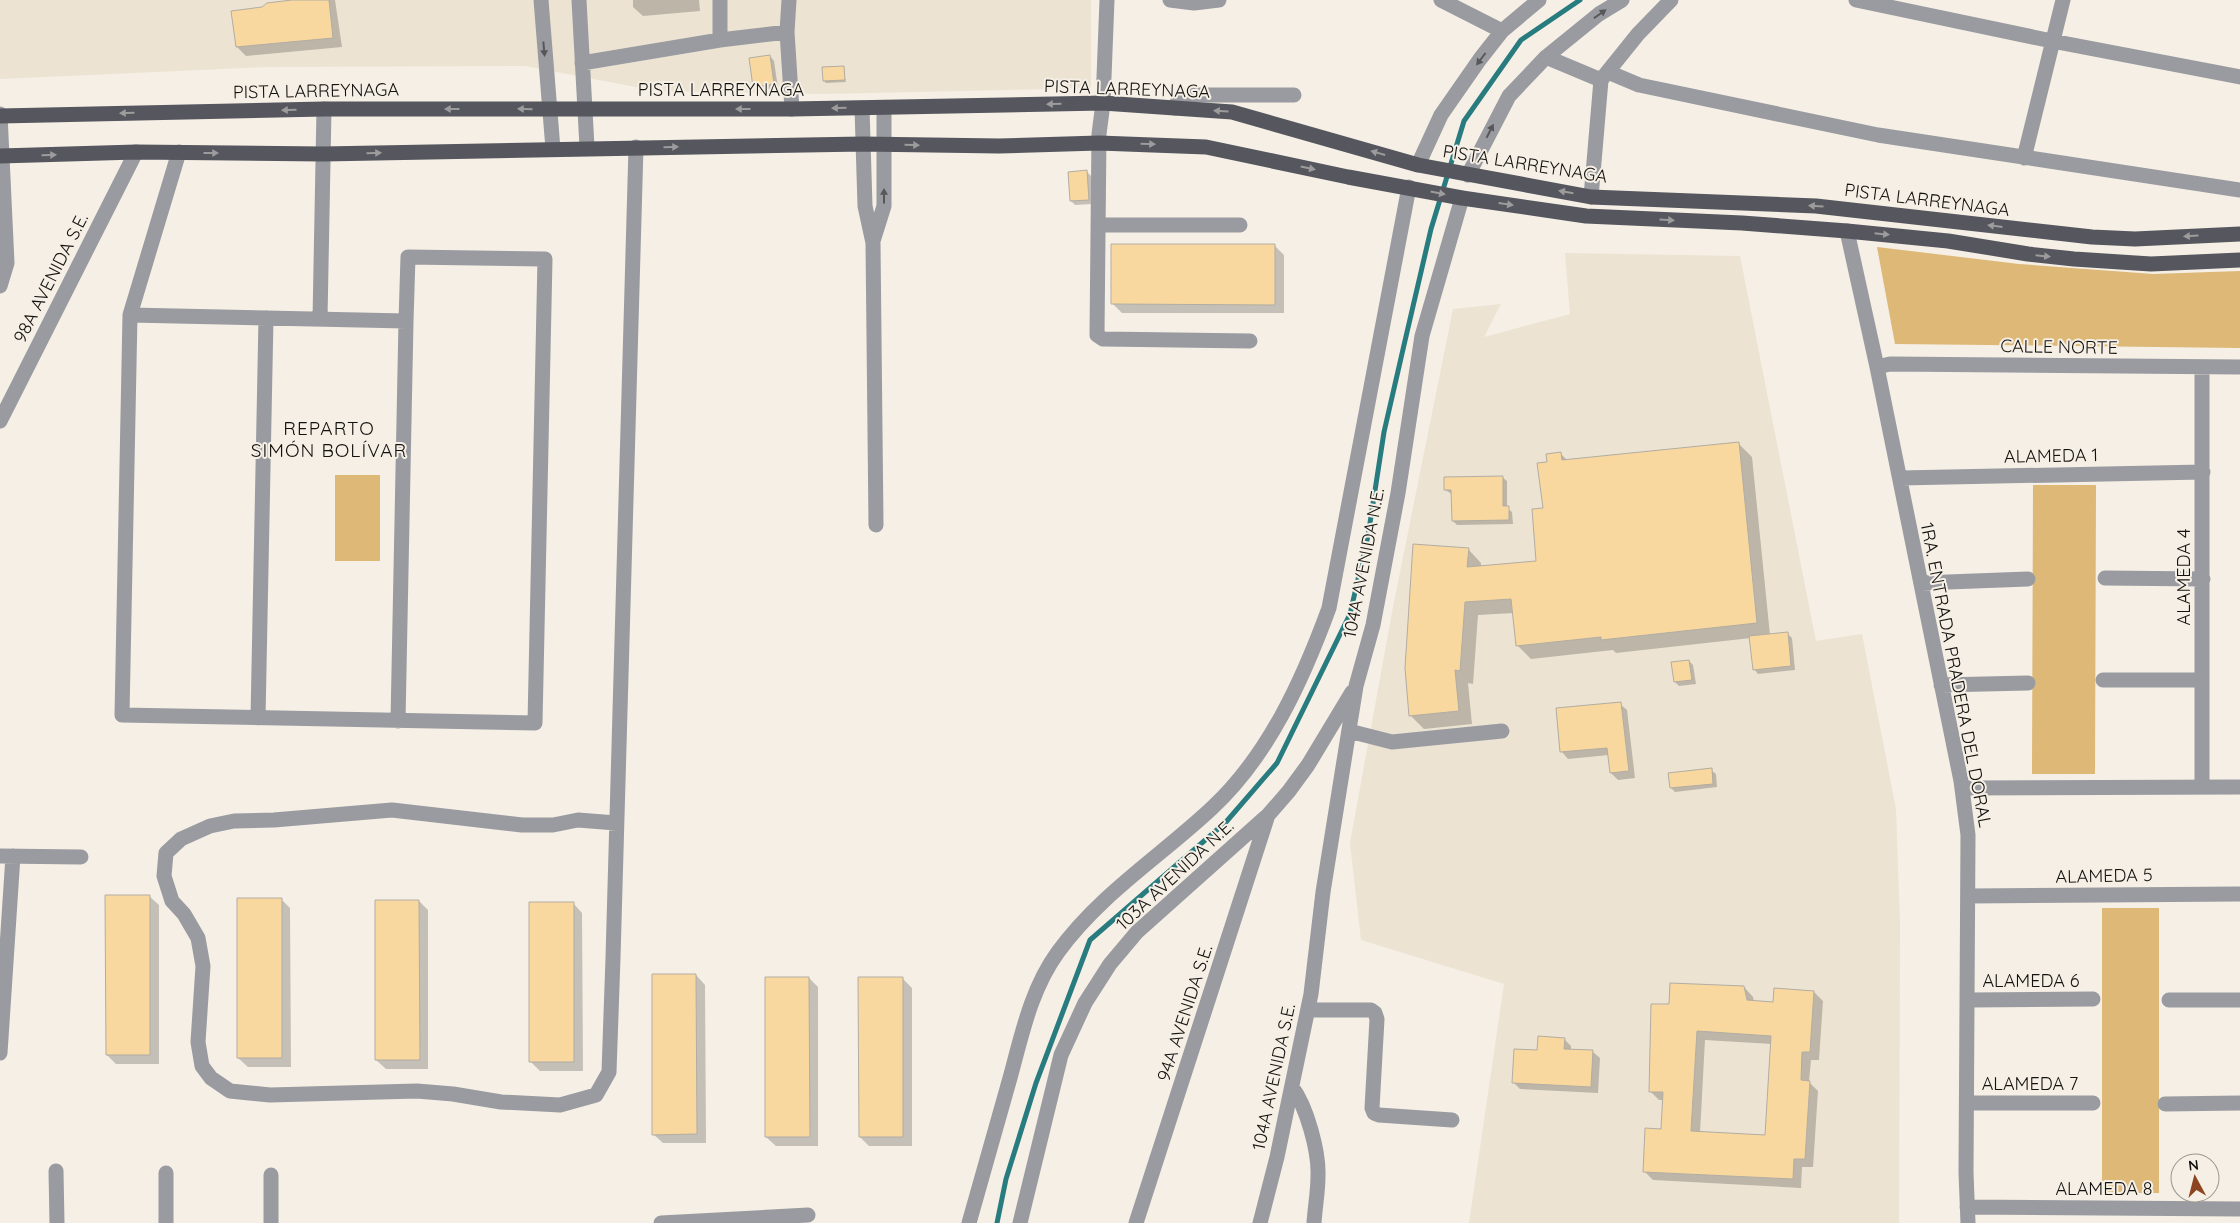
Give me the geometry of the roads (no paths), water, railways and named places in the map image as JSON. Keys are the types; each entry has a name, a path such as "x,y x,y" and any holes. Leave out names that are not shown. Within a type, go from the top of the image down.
{"main road":[{"name":"PISTA LARREYNAGA","path":"0,115 324,109 884,108 1103,103 1232,112 1421,166 1591,197 1816,206 2092,237 2134,239 2240,234"},
{"path":"1,156 136,152 323,154 863,144 999,146 1099,143 1206,147 1348,177 1460,197 1586,216 1847,231 1948,241 2028,254 2074,259 2151,264 2240,260"}],"street":[{"path":"541,0 553,149"},
{"path":"579,0 587,148"},
{"path":"720,0 720,40"},
{"path":"789,0 787,32 792,109"},
{"path":"1107,0 1103,103 1099,143 1097,334 1100,338 1250,341"},
{"path":"1170,0 1194,2 1219,0"},
{"path":"1441,0 1502,31"},
{"path":"1421,166 1441,115 1502,31 1539,0"},
{"path":"1466,174 1509,96 1546,57 1599,14 1622,0"},
{"path":"1591,197 1605,76 1638,34 1671,0"},
{"path":"1856,0 2052,42 2240,77"},
{"path":"2024,158 2063,0"},
{"path":"582,62 720,40 787,32"},
{"path":"1546,57 1639,85 1878,135 2240,190"},
{"path":"1175,108 1179,98 1190,95 1294,95"},
{"path":"862,108 865,206 873,243 876,525"},
{"path":"873,243 884,206 884,108"},
{"path":"320,319 324,109"},
{"path":"0,115 7,263 0,286"},
{"path":"616,823 578,820 553,825 522,825 392,810 274,820 234,821 210,826 181,839 166,853 164,876 172,901 184,914 198,938 203,966 198,1042 202,1066 211,1078 230,1091 270,1095 417,1091 453,1094 501,1102 560,1104 596,1094 609,1072 636,147"},
{"name":"98A AVENIDA S.E.","path":"0,421 136,152"},
{"path":"179,152 130,315 122,715 398,721 536,723 545,259 408,256 398,721"},
{"path":"969,1223 1030,1004 1058,953 1090,913 1213,808 1239,780 1285,710 1316,643 1329,608 1413,188"},
{"name":"104A AVENIDA N.E.","path":"1318,938 1356,686 1373,625 1398,493 1422,336 1460,197"},
{"path":"1098,225 1240,225"},
{"name":"1RA. ENTRADA PRADERA DEL DORAL","path":"1847,231 1900,478 1962,788 1968,835 1968,1223"},
{"path":"130,315 406,321"},
{"path":"258,718 266,318"},
{"name":"CALLE NORTE","path":"1877,367 1890,364 2240,367"},
{"name":"ALAMEDA 4","path":"2202,367 2202,786"},
{"name":"ALAMEDA 1","path":"1900,478 2203,472"},
{"path":"2105,578 2203,579"},
{"path":"1921,583 2028,579"},
{"path":"2103,680 2202,680"},
{"path":"1941,686 2028,683"},
{"name":"103A AVENIDA N.E.","path":"1020,1223 1061,1055 1085,1003 1110,964 1137,932 1269,814 1289,791 1308,765 1356,686"},
{"path":"1349,731 1392,742 1502,731"},
{"path":"1962,788 2240,787"},
{"name":"94A AVENIDA S.E.","path":"1136,1223 1269,814"},
{"path":"0,1053 6,856 81,857"},
{"name":"ALAMEDA 5","path":"1968,896 2240,894"},
{"name":"104A AVENIDA S.E.","path":"1260,1223 1308,1010 1318,938"},
{"name":"ALAMEDA 6","path":"1968,1000 2093,999"},
{"path":"2169,1000 2240,1000"},
{"path":"1308,1010 1371,1010 1375,1014 1378,1019 1372,1108 1374,1113 1379,1116 1452,1120"},
{"path":"1292,1087 1301,1098 1311,1132 1318,1174 1314,1223"},
{"name":"ALAMEDA 7","path":"1967,1103 2093,1103"},
{"path":"2165,1104 2240,1103"},
{"path":"56,1171 56,1223"},
{"path":"166,1173 166,1223"},
{"path":"271,1175 271,1223"},
{"name":"ALAMEDA 8","path":"1967,1207 2240,1209"},
{"path":"661,1223 808,1216"}],"waterway":[{"path":"997,1223 1006,1179 1036,1083 1090,940 1226,822 1277,763 1350,614 1368,536 1384,432 1404,345 1431,229 1464,121 1521,40 1580,0"}],"district":[{"name":"REPARTO SIMÓN BOLÍVAR","path":"329,439"}]}
